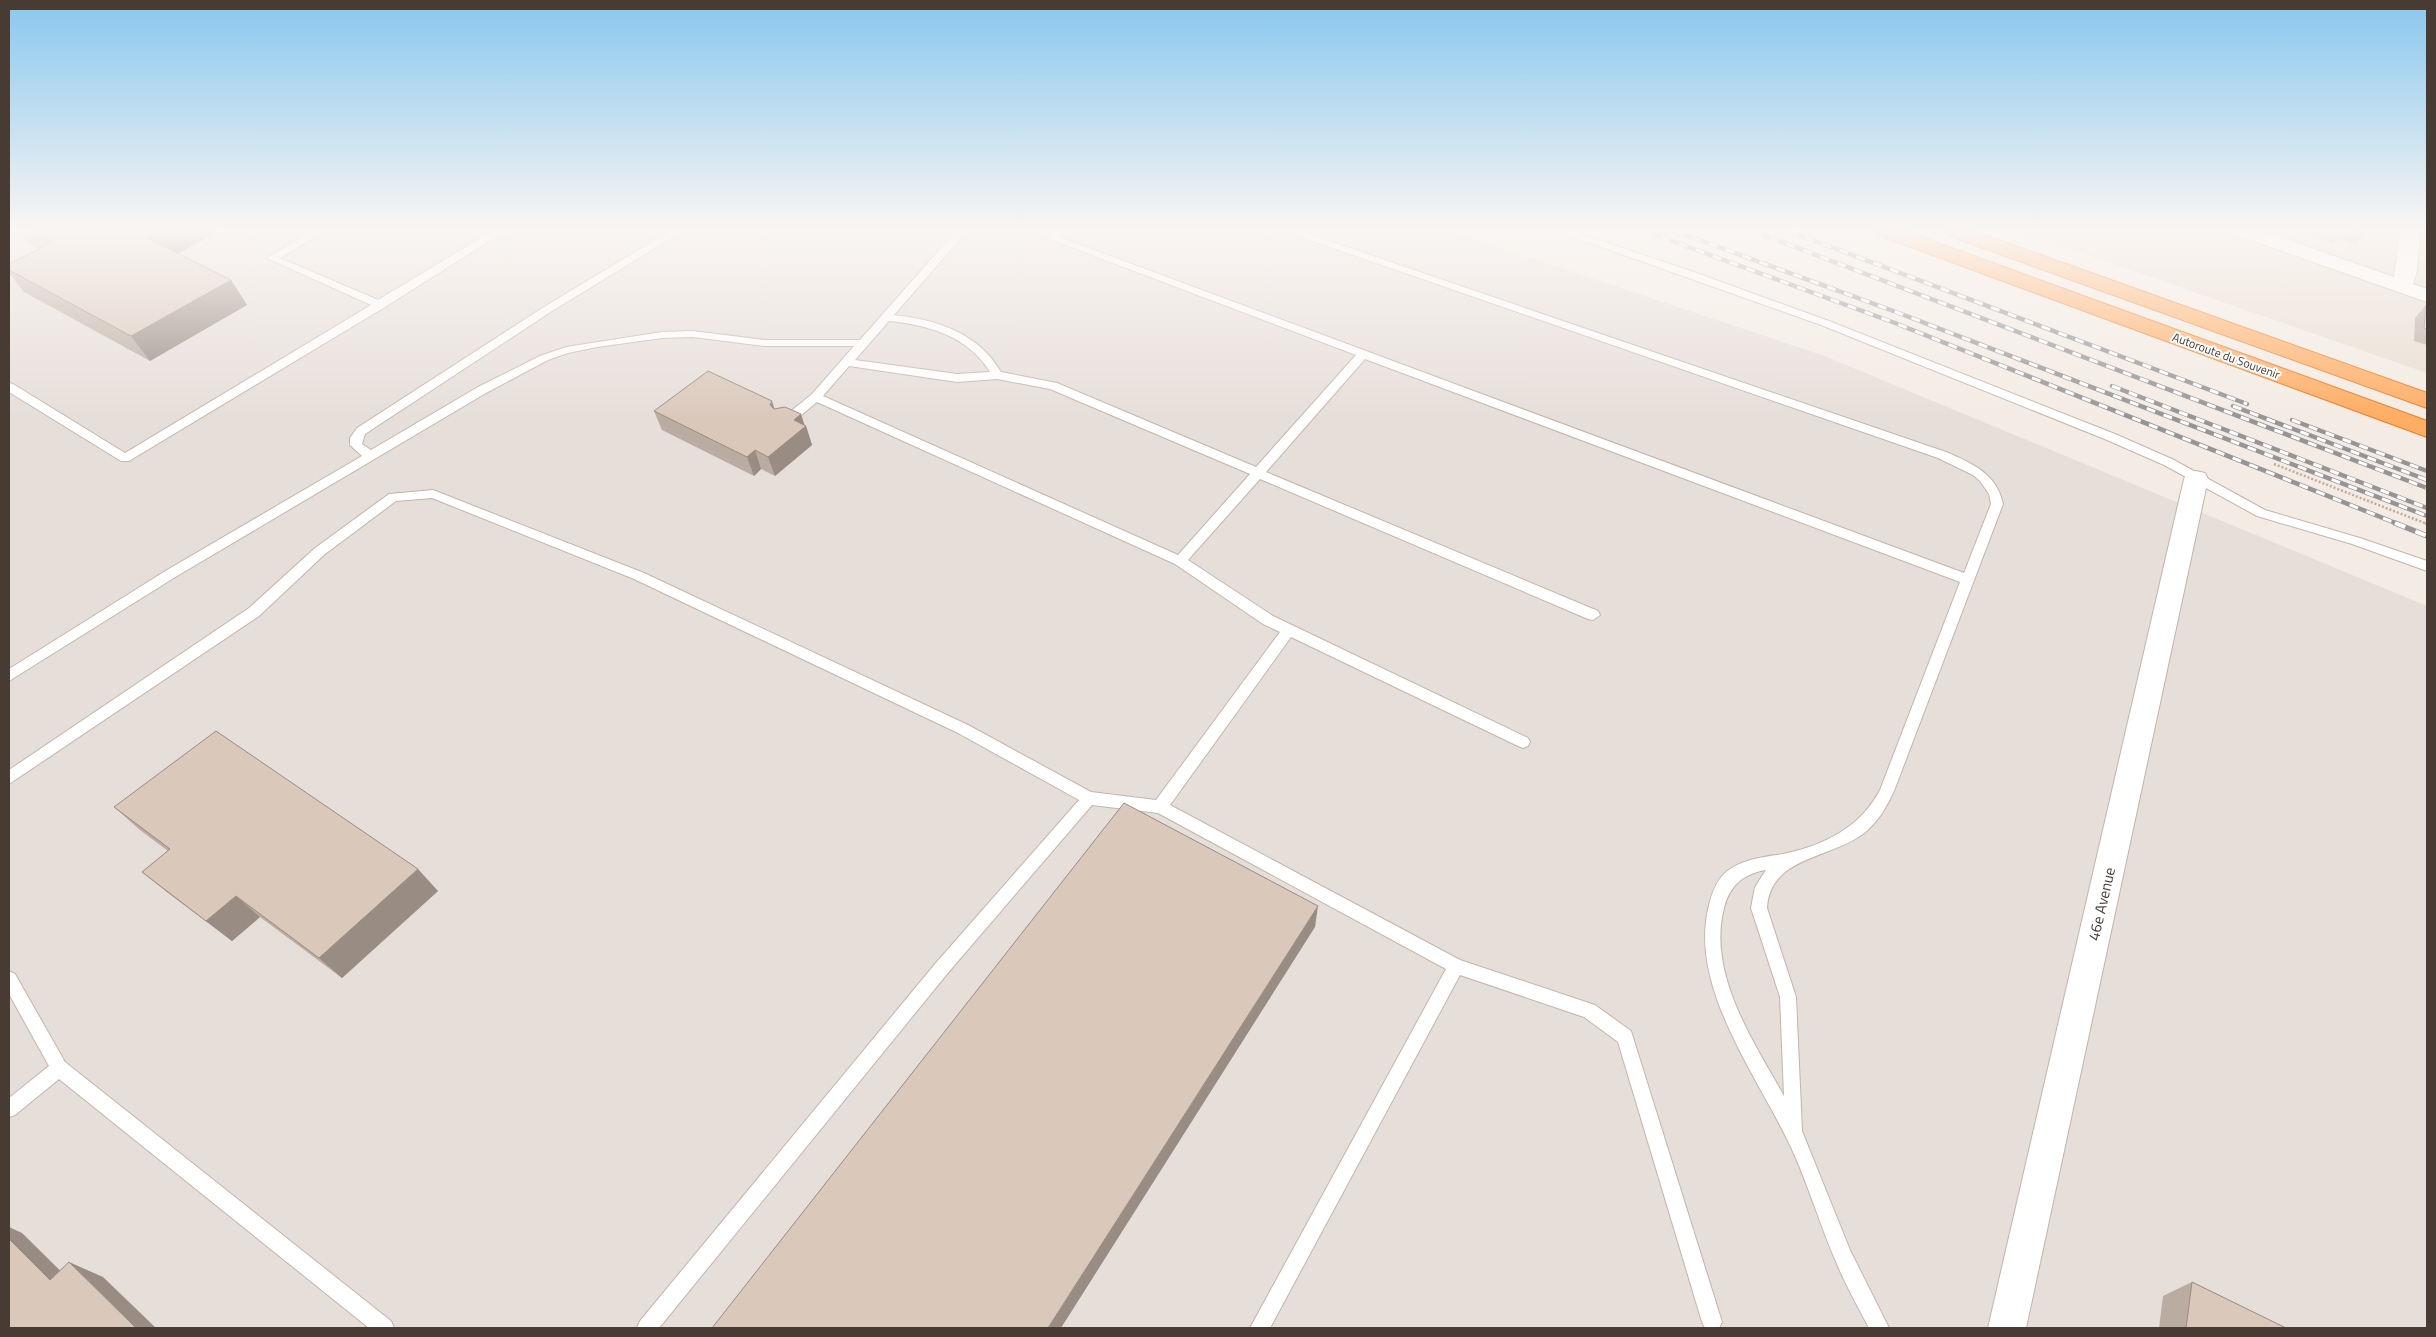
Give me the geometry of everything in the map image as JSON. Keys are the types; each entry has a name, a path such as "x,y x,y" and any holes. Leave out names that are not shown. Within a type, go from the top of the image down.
{"highway":[{"name":"Autoroute du Souvenir","path":"2056,293 2427,429"},
{"name":"Autoroute du Souvenir","path":"2128,293 2427,401"}],"street":[{"name":"46e Avenue","path":"2008,1328 2196,479"}],"lane":[{"path":"354,293 381,305"},
{"path":"9,388 125,458 400,293"},
{"path":"370,456 356,445 356,438 361,431 574,293"},
{"path":"784,423 816,397 907,293"},
{"path":"1201,293 1968,580"},
{"path":"1471,293 1942,455 1964,464 1980,474 1996,494 1997,504 1887,791 1874,814 1856,829 1829,846 1792,858 1754,866 1734,874 1723,886 1714,907 1710,933 1713,956 1724,996 1736,1024 1794,1134 1844,1259 1879,1328"},
{"path":"1746,293 1924,361 2111,437 2168,462 2261,513 2356,541 2427,566"},
{"path":"886,317 918,321 953,332 981,352 992,363 997,375"},
{"path":"9,676 172,573 370,456 505,377 566,350 635,337 694,334 765,343 864,343"},
{"path":"1180,561 1363,354"},
{"path":"846,362 956,378 997,375 1053,386 1593,615"},
{"path":"816,397 1180,561 1268,620 1523,742"},
{"path":"9,778 254,612 320,551 393,497 432,494 639,576 963,728 1089,798 1160,807 1456,966 1589,1012 1625,1037 1712,1322"},
{"path":"1160,807 1289,630"},
{"path":"647,1328 941,969 1089,798"},
{"path":"1792,858 1774,869 1759,894 1760,908 1788,997 1794,1134"},
{"path":"1260,1328 1456,966"},
{"path":"9,979 59,1068 384,1328"},
{"path":"9,1109 59,1068"}],"path":[{"path":"2274,464 2427,524"}],"shaded area":[{"path":"9,293 1637,293 1822,355 2427,606 2427,1328 9,1328"},
{"path":"2198,293 2427,293 2427,373"}],"building":[{"path":"52,293 207,293 131,336"},
{"path":"2427,305 2427,329 2424,328"},
{"path":"708,371 772,401 770,405 774,409 785,407 801,414 794,420 806,426 768,457 755,450 747,457 654,411"},
{"path":"216,731 418,869 319,958 236,896 206,921 142,872 170,849 114,807"},
{"path":"1124,803 1318,906 1048,1328 712,1328"},
{"path":"9,1239 50,1280 69,1262 136,1328 9,1328"},
{"path":"2192,1282 2286,1328 2186,1328"}],"railway":[{"path":"1815,293 1895,323 2398,524"},
{"path":"1845,293 2427,516"},
{"path":"1917,293 2427,488"},
{"path":"1954,293 2247,404"},
{"path":"2112,386 2427,508"},
{"path":"2233,406 2427,480"},
{"path":"2292,420 2427,471"},
{"path":"2395,523 2427,536"}]}
